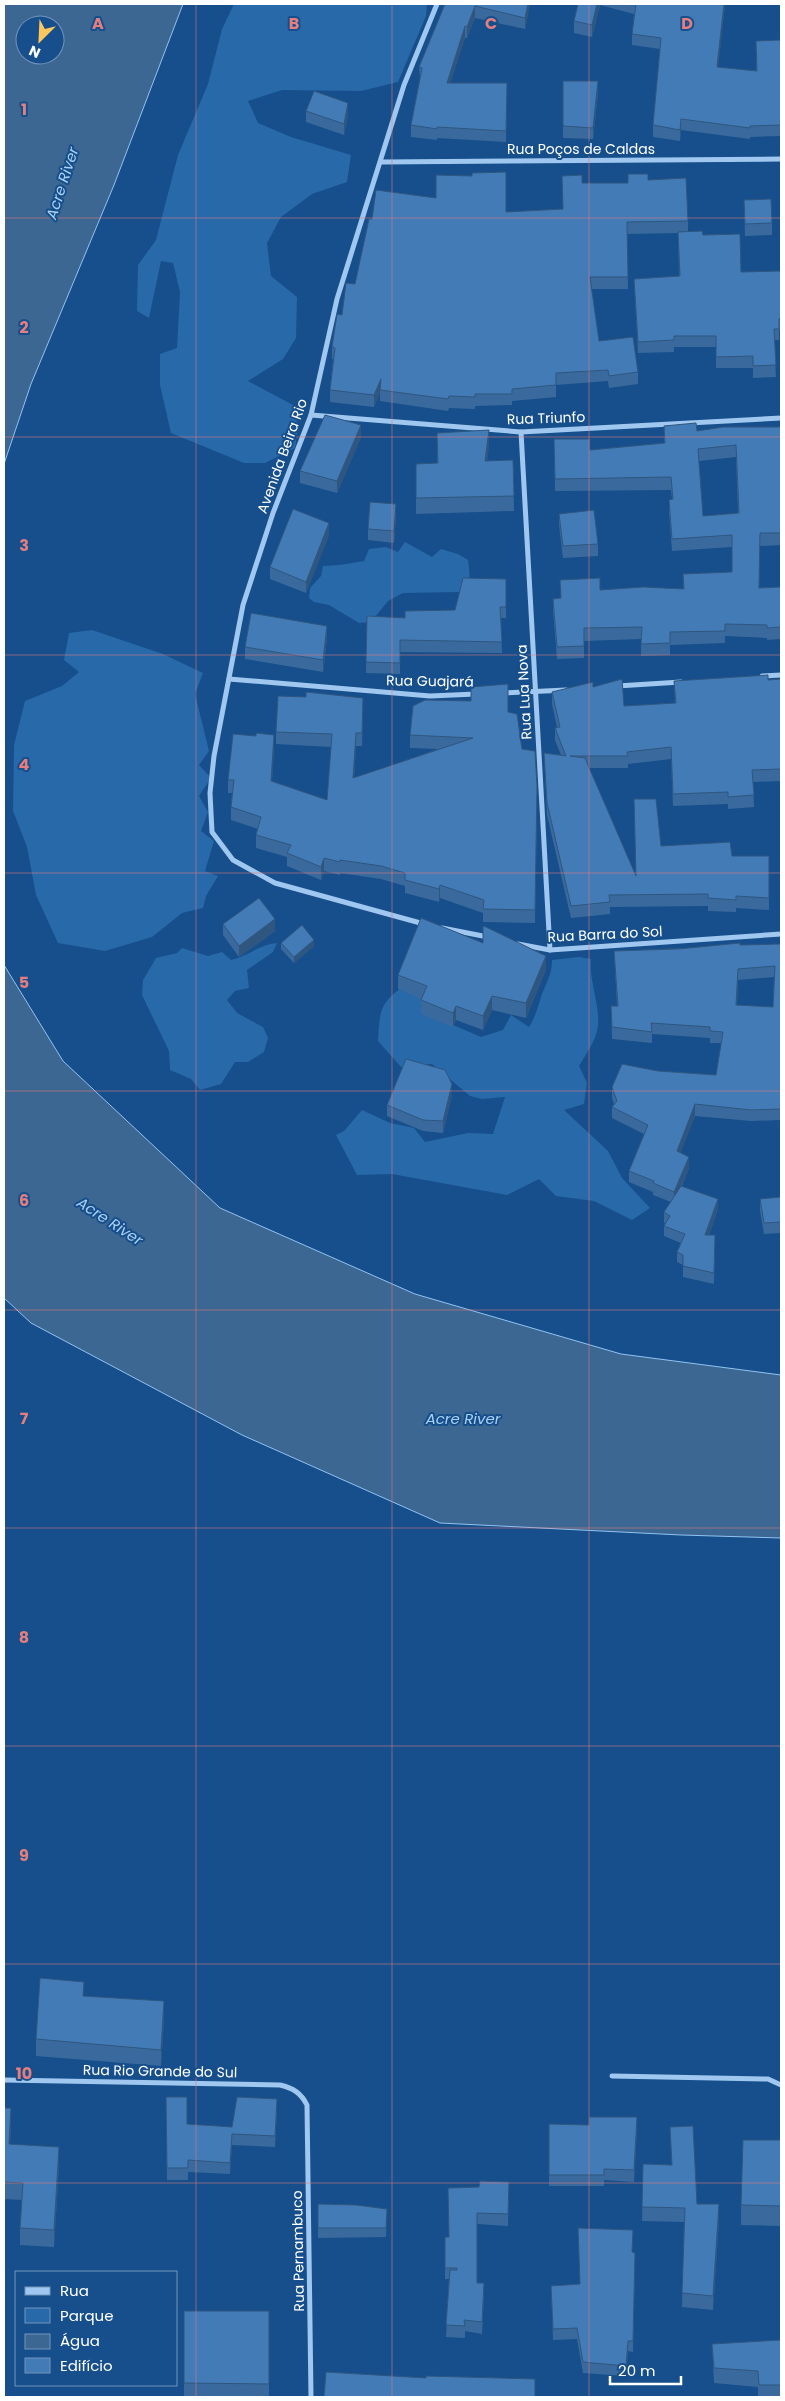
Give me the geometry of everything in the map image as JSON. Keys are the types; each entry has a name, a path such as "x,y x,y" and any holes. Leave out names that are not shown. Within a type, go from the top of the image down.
{"street":[{"name":"Avenida Beira Rio","path":"428,924 275,883 232,860 212,832 210,817 214,756 246,596 273,513 311,416 337,299 404,86 437,4"},
{"name":"Rua Poços de Caldas","path":"381,162 781,159"},
{"name":"Rua Triunfo","path":"311,416 521,432 781,418"},
{"name":"Rua Lua Nova","path":"521,432 550,950"},
{"path":"752,677 781,675"},
{"name":"Rua Guajará","path":"229,679 430,696 487,694"},
{"path":"614,686 693,681"},
{"path":"497,693 574,689"},
{"path":"437,926 493,939"},
{"name":"Rua Barra do Sol","path":"512,943 550,950 781,934"},
{"path":"612,2076 768,2079 781,2085"},
{"name":"Rua Rio Grande do Sul","path":"4,2080 280,2084 292,2087 303,2096 308,2105"},
{"name":"Rua Pernambuco","path":"308,2105 310,2397"}],"green space":[{"path":"234,4 427,4 426,16 398,82 361,91 282,90 248,101 258,123 291,137 351,155 347,182 312,194 281,217 267,243 271,276 297,297 296,338 283,359 248,381 293,405 298,426 295,448 265,463 244,463 171,433 160,385 160,354 177,348 180,292 173,263 161,261 149,318 137,311 138,265 156,240 178,155 208,84 222,29"},
{"path":"405,542 432,557 441,549 458,554 468,560 469,575 466,586 459,592 403,593 388,601 371,622 359,623 329,605 314,602 309,598 310,588 321,576 323,566 364,561 369,549 386,547 398,552"},
{"path":"92,630 163,654 203,673 195,694 209,751 199,765 211,778 199,796 208,812 201,831 214,841 205,871 218,876 206,896 203,908 182,913 152,937 105,951 58,943 36,895 27,847 13,811 14,745 25,701 62,686 79,672 64,660 69,633"},
{"path":"277,943 273,952 247,970 249,988 235,991 227,1000 237,1013 263,1027 268,1038 264,1052 248,1062 235,1062 221,1084 200,1090 191,1079 170,1070 169,1051 142,995 143,980 156,958 177,953 182,948 208,956 222,952 231,960 264,946"},
{"path":"579,957 591,959 598,1026 593,1042 579,1066 587,1083 584,1104 564,1110 608,1151 622,1178 650,1208 632,1220 594,1201 556,1196 539,1179 507,1195 392,1174 357,1175 336,1135 344,1131 362,1110 390,1123 414,1128 425,1142 468,1133 493,1134 505,1097 482,1099 470,1096 432,1064 401,1067 378,1041 382,1009 390,997 405,985 430,992 444,1021 481,1037 503,1030 511,1015 529,1027 549,977 552,960"}],"water":[{"name":"Acre River","path":"4,4 183,4 114,185 31,384 4,464"},
{"name":"Acre River","path":"4,965 63,1061 220,1208 415,1294 621,1354 781,1375 781,1538 440,1523 242,1435 31,1323 4,1298"}],"building":[{"path":"445,4 528,4 525,18 475,6 467,27 465,26 447,83 507,83 506,131 437,127 437,129 411,125 422,68 419,67"},
{"path":"578,4 597,4 592,25 574,21"},
{"path":"636,4 724,4 717,67 757,71 756,41 781,40 781,125 750,126 750,128 681,119 680,130 653,125 661,38 632,34"},
{"path":"563,81 598,81 593,128 563,126"},
{"path":"314,91 348,103 344,124 306,111"},
{"path":"506,172 506,212 563,209 562,176 582,175 582,183 628,183 628,174 648,174 648,180 686,178 688,221 627,222 628,277 590,277 599,341 633,337 638,372 609,376 608,370 556,373 556,385 512,389 512,394 475,394 475,397 449,396 448,399 380,390 381,379 374,395 330,390 335,348 332,347 337,314 342,315 346,283 355,284 369,219 372,219 376,190 436,198 436,175 472,176 472,173"},
{"path":"771,199 772,223 745,224 744,200"},
{"path":"702,231 703,235 740,234 741,272 781,271 781,318 779,319 779,329 774,329 776,365 753,366 753,356 716,357 716,336 674,336 674,340 638,342 634,279 680,276 678,232"},
{"path":"325,415 361,425 337,481 300,471"},
{"path":"696,423 697,431 723,427 781,427 781,533 760,533 759,588 781,587 781,627 767,628 767,625 725,624 725,631 670,632 670,643 641,644 642,627 584,628 584,646 557,647 553,599 561,598 560,580 600,578 600,590 643,587 684,589 683,574 732,572 732,535 672,539 669,500 673,499 671,477 555,479 554,439 590,439 590,450 665,443 664,426","holes":["736,445 739,513 703,516 698,449"]},
{"path":"489,430 485,461 513,460 514,496 416,498 416,464 438,463 437,433"},
{"path":"370,502 396,504 394,531 368,529"},
{"path":"293,509 329,523 306,582 270,567"},
{"path":"594,510 598,544 563,546 559,514"},
{"path":"463,578 506,579 506,607 500,607 502,642 400,640 400,663 366,662 367,616 405,618 405,611 455,610"},
{"path":"251,613 327,626 323,660 245,647"},
{"path":"768,675 768,680 781,679 781,769 752,770 754,795 728,797 728,792 673,794 671,747 627,752 628,756 570,756 585,758 636,876 634,799 656,799 661,846 730,842 732,856 769,856 769,898 736,896 736,900 708,898 708,894 609,895 610,902 571,906 547,803 544,753 566,756 555,728 560,727 552,692 593,682 593,687 622,679 624,706 676,703 674,681"},
{"path":"508,684 508,712 517,714 522,749 535,751 537,787 535,910 483,909 484,900 440,885 439,889 405,880 405,873 381,866 340,860 340,862 324,858 321,867 287,853 291,845 256,835 261,817 231,807 234,780 228,780 233,734 256,736 256,733 274,735 271,781 327,800 332,734 276,732 278,696 306,697 306,692 363,698 362,733 356,733 353,778 473,738 410,735 413,706 425,700 471,701 471,687"},
{"path":"259,898 275,919 239,946 223,924"},
{"path":"421,918 483,943 483,926 546,956 526,1003 492,996 483,1016 456,1006 453,1013 421,1000 427,986 398,975"},
{"path":"302,925 314,940 294,957 281,943"},
{"path":"740,943 740,945 781,944 781,1109 751,1110 695,1104 677,1151 689,1157 674,1192 653,1183 654,1181 629,1171 648,1125 612,1107 617,1101 612,1087 622,1064 658,1071 716,1075 723,1032 710,1031 710,1027 651,1023 652,1032 612,1027 611,1006 618,1006 614,951 678,949","holes":["775,966 773,1007 736,1005 738,969"]},
{"path":"406,1059 445,1070 452,1084 443,1121 423,1120 387,1105"},
{"path":"681,1186 718,1199 705,1235 715,1235 714,1273 683,1266 683,1255 677,1252 685,1234 664,1226 670,1216 664,1212"},
{"path":"781,1197 781,1222 764,1223 760,1199"},
{"path":"40,1978 84,1982 83,1996 164,2001 161,2050 36,2039"},
{"path":"166,2097 187,2097 187,2124 232,2127 237,2097 277,2099 275,2136 232,2134 230,2163 188,2160 188,2168 167,2168"},
{"path":"4,2108 11,2108 9,2144 59,2147 54,2230 20,2228 23,2183 4,2182"},
{"path":"589,2117 637,2117 634,2170 604,2169 604,2175 549,2175 549,2124 589,2125"},
{"path":"693,2126 697,2204 719,2204 713,2296 682,2293 685,2208 642,2207 643,2164 672,2165 670,2127"},
{"path":"743,2140 781,2140 781,2206 741,2205"},
{"path":"480,2181 509,2182 508,2214 477,2213 477,2283 484,2283 482,2322 464,2320 465,2326 446,2325 450,2270 457,2270 457,2268 445,2268 445,2237 449,2237 448,2188 479,2187"},
{"path":"318,2204 356,2205 387,2209 386,2228 318,2228"},
{"path":"578,2228 633,2230 632,2252 635,2253 633,2341 628,2341 626,2366 583,2362 577,2328 553,2329 551,2286 580,2284"},
{"path":"184,2311 269,2311 269,2384 184,2383"},
{"path":"781,2340 781,2385 759,2385 758,2371 714,2368 712,2344"},
{"path":"326,2372 426,2378 426,2376 535,2379 535,2397 324,2397"}]}
